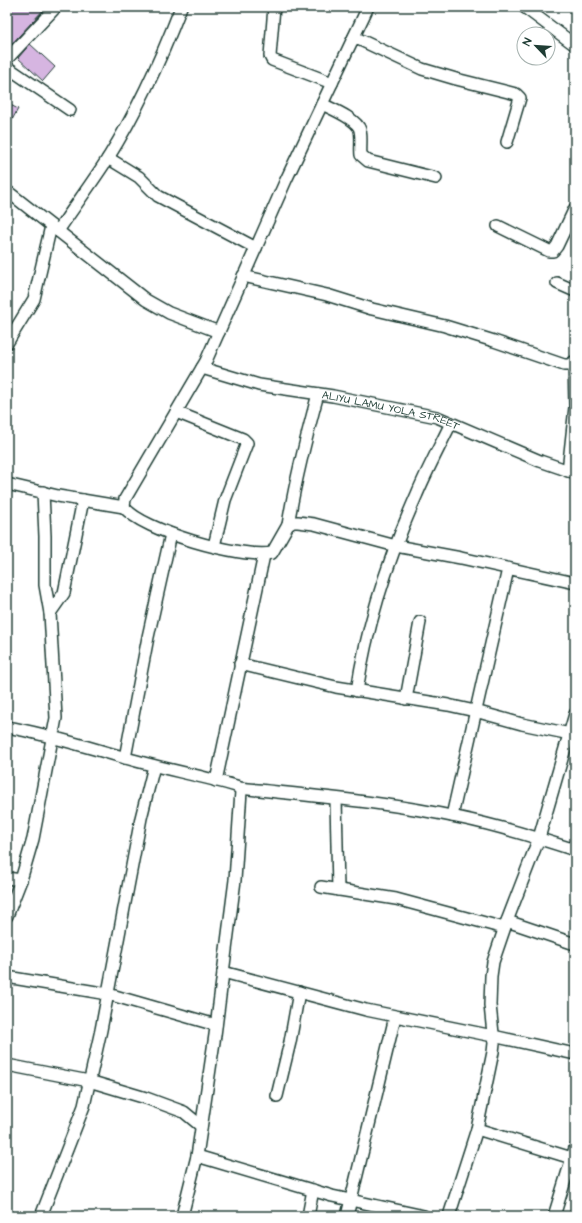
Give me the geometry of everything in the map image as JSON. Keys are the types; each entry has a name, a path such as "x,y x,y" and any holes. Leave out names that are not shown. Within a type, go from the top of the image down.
{"street":[{"path":"7,59 56,7"},
{"path":"8,338 34,298 54,229 108,158 149,84 181,7"},
{"path":"274,7 270,56 272,60 332,83"},
{"path":"318,394 299,466 288,525 272,553 264,555 232,552 171,534 134,517 128,513 124,507 125,499 202,368 286,180 368,7"},
{"path":"524,7 575,45"},
{"path":"354,37 422,69 516,94 520,98 507,142"},
{"path":"7,67 70,110"},
{"path":"322,104 353,120 360,128 361,155 368,161 436,178"},
{"path":"108,158 139,177 158,196 256,248"},
{"path":"7,191 146,300 169,313 219,332"},
{"path":"498,226 549,251 553,251 557,246 575,208"},
{"path":"244,276 327,295 372,309 445,326 564,365 569,365 575,361"},
{"path":"557,283 575,291"},
{"path":"571,472 575,407 575,361"},
{"name":"ALIYU LAMU YOLA STREET","path":"202,368 259,384 437,417 540,461 571,472"},
{"path":"176,412 243,439 247,443 225,500 214,546"},
{"path":"357,691 374,608 417,493 451,423"},
{"path":"7,484 124,507"},
{"path":"7,916 33,839 56,718 50,613 46,585 46,536 43,492"},
{"path":"50,613 64,592 83,500"},
{"path":"288,525 293,522 314,524 396,546 575,583"},
{"path":"125,758 171,534"},
{"path":"216,780 264,555"},
{"path":"452,816 508,568"},
{"path":"406,698 420,622"},
{"path":"240,664 336,687 475,711 522,724 572,734"},
{"path":"449,1216 477,1128 493,1052 490,1005 493,962 539,838 572,734 575,714"},
{"path":"7,726 53,737 154,766 216,780 239,788 390,805 452,816 539,838 575,850"},
{"path":"41,1216 84,1106 101,1030 141,818 154,766"},
{"path":"182,1216 197,1156 216,1025 235,880 240,795 239,788"},
{"path":"336,799 338,890"},
{"path":"7,878 20,880"},
{"path":"320,887 396,899 506,924 575,944"},
{"path":"223,972 396,1017 575,1054"},
{"path":"7,977 108,994 216,1025"},
{"path":"277,1096 290,1042 299,992"},
{"path":"347,1216 396,1017"},
{"path":"7,1065 89,1081 146,1098 184,1112 202,1126"},
{"path":"477,1128 574,1155 554,1216"},
{"path":"197,1156 313,1190 424,1216"},
{"path":"308,1216 313,1190"}],"building":[{"path":"7,7 46,7 7,49"},
{"path":"30,44 55,67 43,81 18,58"},
{"path":"7,103 18,109 7,129"}]}
